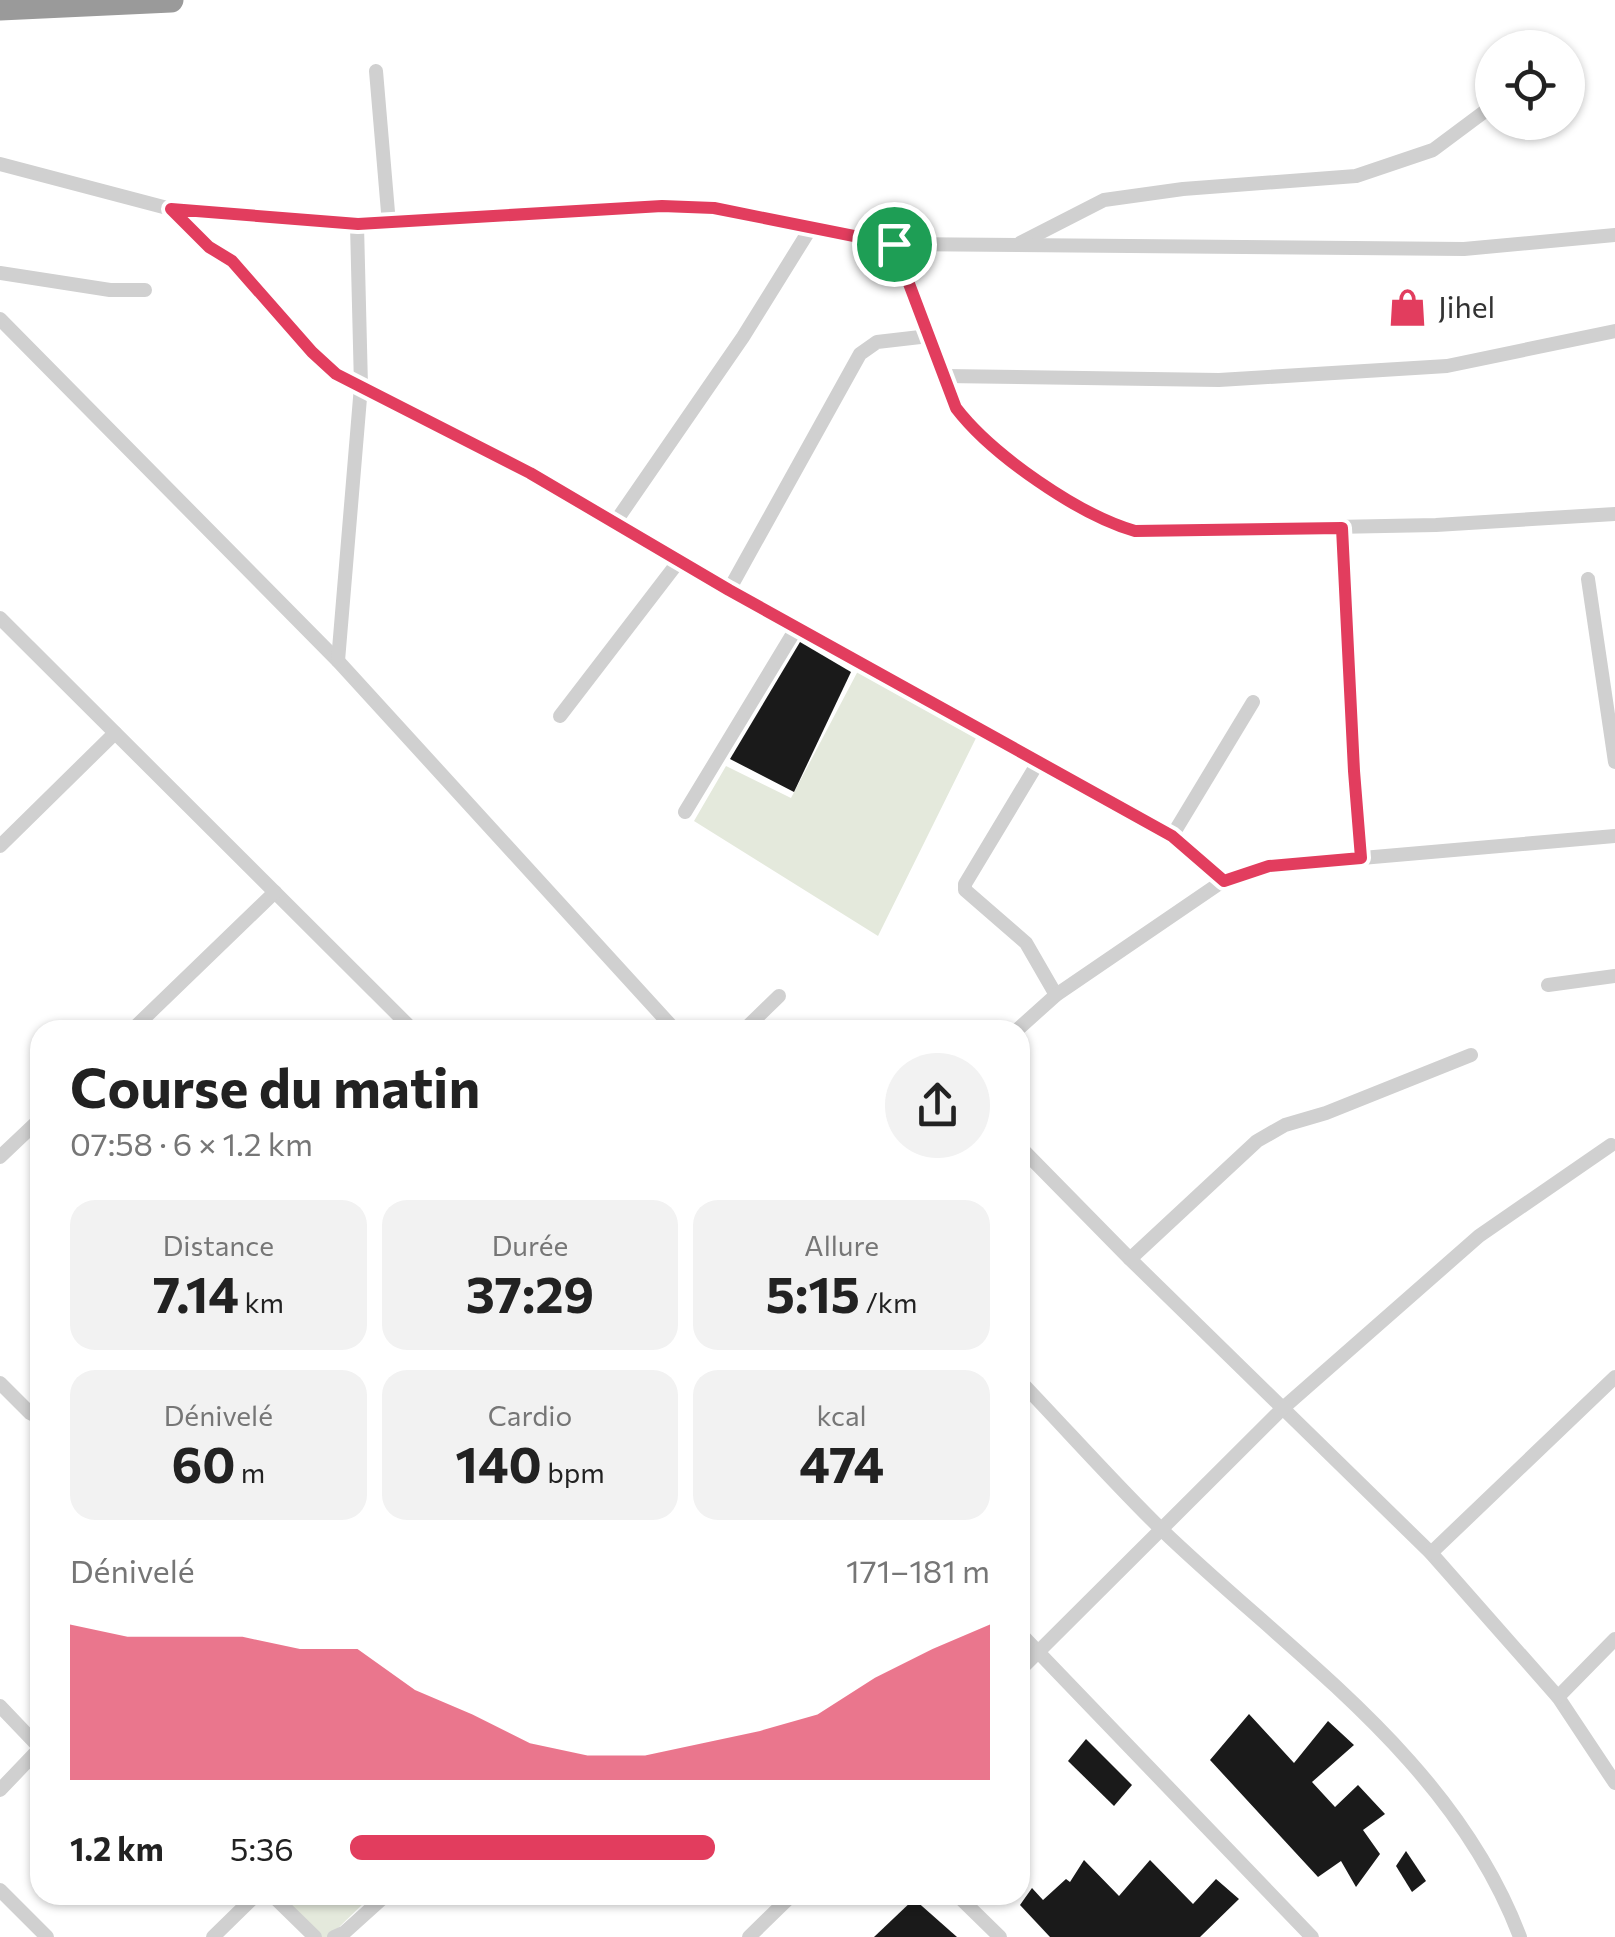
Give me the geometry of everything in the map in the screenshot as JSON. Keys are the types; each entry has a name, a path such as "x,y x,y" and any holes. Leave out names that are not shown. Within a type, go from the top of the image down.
{"highway":[{"path":"0,8 172,0"}],"street":[{"path":"376,72 389,224"},
{"path":"1015,245 1104,200 1182,189 1356,176 1433,150 1475,119"},
{"path":"0,164 171,209 358,224 662,206 714,208 894,244 1464,248 1615,235"},
{"path":"171,209 209,247 250,278 312,352 336,374 530,473 729,590 1172,836 1224,881"},
{"path":"338,660 362,386 358,224"},
{"path":"614,524 743,337 812,226"},
{"path":"894,244 956,408 972,428 1022,469 1111,524 1135,531 1342,528 1615,514"},
{"path":"0,273 110,290 145,290"},
{"path":"0,319 338,660 666,1020"},
{"path":"944,376 1219,380 1446,366 1615,332"},
{"path":"729,590 860,354 876,342 929,336"},
{"path":"1342,528 1361,858"},
{"path":"560,716 679,560"},
{"path":"1588,579 1615,762"},
{"path":"0,618 403,1020"},
{"path":"685,812 797,627"},
{"path":"1172,836 1253,702"},
{"path":"0,846 115,733"},
{"path":"1039,761 965,890 1026,943 1056,994"},
{"path":"1027,1020 1056,994 1224,881 1269,866 1615,836"},
{"path":"142,1020 275,892"},
{"path":"1548,985 1615,976"},
{"path":"754,1020 779,996"},
{"path":"1130,1259 1257,1140 1285,1125 1326,1113 1471,1054"},
{"path":"0,1157 30,1128"},
{"path":"1030,1661 1282,1409 1479,1236 1611,1145"},
{"path":"1030,1157 1431,1554 1558,1697 1615,1783"},
{"path":"1431,1554 1615,1377"},
{"path":"0,1383 30,1414"},
{"path":"1030,1391 1162,1529 1396,1744 1439,1795 1482,1858 1520,1937"},
{"path":"1558,1697 1615,1639"},
{"path":"1030,1643 1312,1937"},
{"path":"0,1706 30,1738"},
{"path":"0,1790 30,1758"},
{"path":"0,1890 48,1937"},
{"path":"213,1937 246,1905"},
{"path":"282,1905 315,1937"},
{"path":"334,1937 346,1932 375,1905"},
{"path":"749,1937 782,1905"},
{"path":"967,1905 1000,1937"}],"shaded area":[{"path":"859,669 978,734 878,936 694,821 726,766 791,798"},
{"path":"279,1905 362,1905 329,1937 309,1937"}],"building":[{"path":"800,642 851,672 794,792 730,759"},
{"path":"1249,1714 1294,1763 1328,1721 1354,1745 1312,1782 1335,1807 1358,1785 1385,1814 1363,1830 1380,1854 1356,1887 1341,1861 1318,1877 1210,1760"},
{"path":"1086,1739 1132,1785 1114,1806 1068,1761"},
{"path":"1406,1851 1426,1881 1412,1892 1396,1866"},
{"path":"1084,1860 1119,1896 1150,1860 1193,1904 1216,1879 1239,1899 1200,1937 1050,1937 1020,1905 1030,1905 1032,1888 1043,1900 1066,1879 1070,1882"},
{"path":"908,1905 921,1905 957,1937 874,1937"}],"place":[{"name":"Jihel","path":"1408,308"}],"route":[{"path":"714,208 894,244 956,408 972,428 1022,469 1111,524 1135,531 1342,528 1361,858 1269,866 1224,881 1172,836 729,590 530,473 336,374 312,352 250,278 209,247 171,209 389,224 558,211 714,208"}]}
